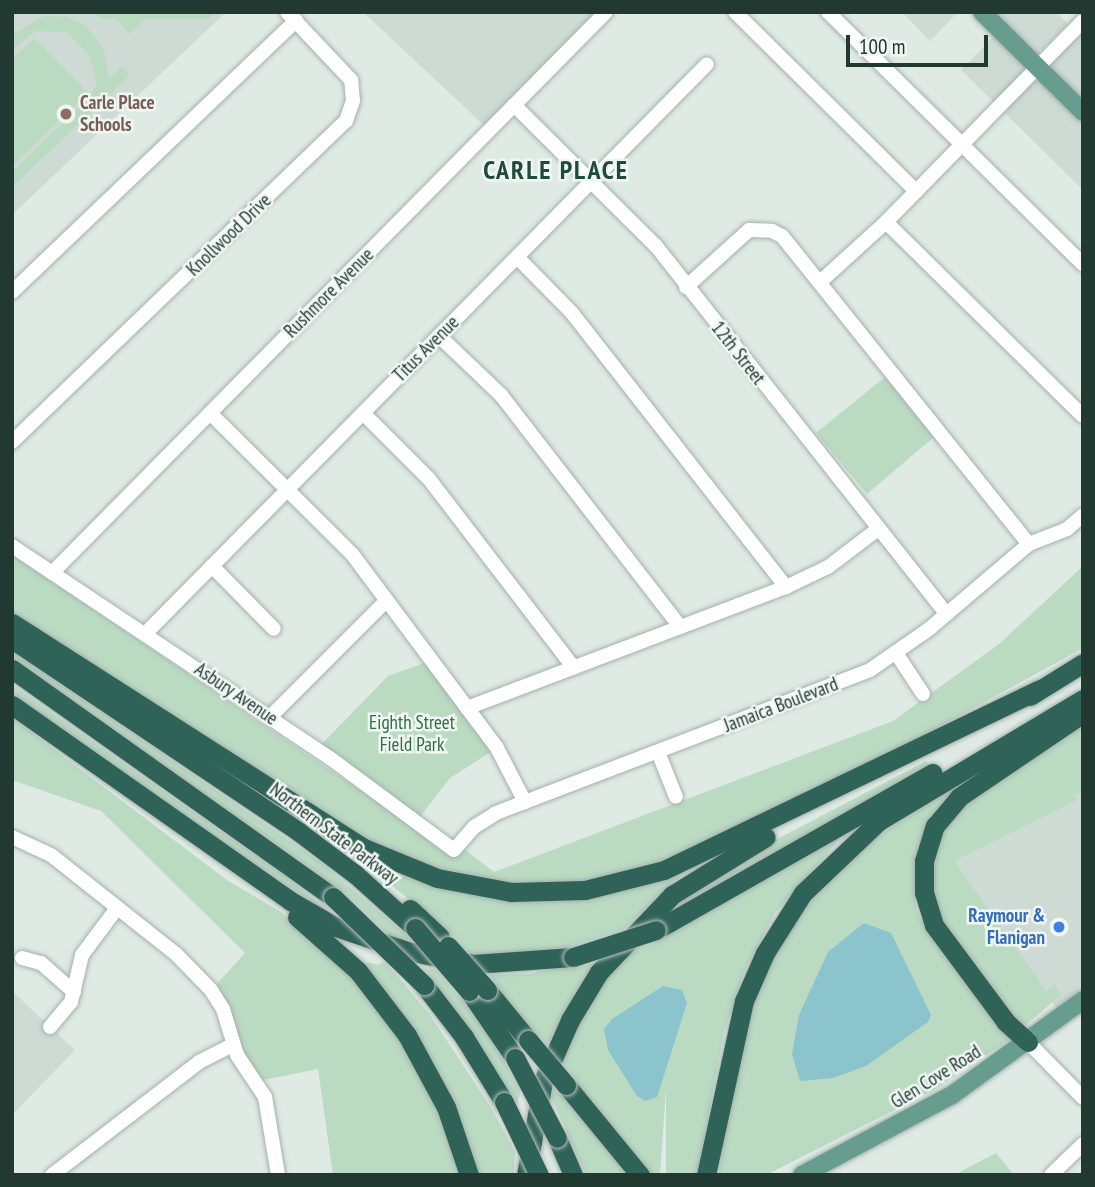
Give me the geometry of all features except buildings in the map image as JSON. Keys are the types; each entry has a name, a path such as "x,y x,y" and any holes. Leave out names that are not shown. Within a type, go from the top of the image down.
{"highway":[{"path":"12,623 364,848 437,878 511,892 585,890 664,870 1040,689"},
{"name":"Northern State Parkway","path":"12,639 355,874 415,928 478,990 557,1138 573,1175"},
{"path":"526,1175 539,1095 562,1036 599,972 646,918 686,884 730,856 1040,689 1083,663"},
{"path":"12,669 333,897 424,985 464,1037 504,1102 539,1175"},
{"path":"12,705 289,900 336,927 407,951 473,964 573,957 656,930 1083,687"},
{"path":"706,1175 744,1001 765,953 803,893 886,816 1083,698"},
{"path":"1028,1042 1006,1022 934,925 924,893 924,861 935,826 959,797 1083,713"},
{"path":"150,802 194,843 310,927 367,982 431,1077 469,1175"},
{"path":"355,874 410,909 440,937 478,990 528,1041 640,1175"}],"main road":[{"path":"982,12 1083,112"},
{"name":"Glen Cove Road","path":"802,1175 934,1105 1028,1042 1083,1000"}],"street":[{"name":"Rushmore Avenue","path":"52,573 606,12"},
{"path":"735,12 916,191"},
{"path":"828,12 1083,264"},
{"path":"12,292 291,16"},
{"name":"Knollwood Drive","path":"15,434 346,121 354,101 351,80 291,16"},
{"path":"820,282 886,222 1083,22"},
{"name":"Titus Avenue","path":"145,634 707,64"},
{"name":"12th Street","path":"514,105 647,236 947,614"},
{"path":"886,222 1083,416"},
{"path":"687,287 737,238 758,229 782,236 1029,544"},
{"path":"517,257 572,313 786,587"},
{"path":"439,336 501,395 680,627"},
{"path":"210,413 352,554 505,761 525,802"},
{"path":"363,413 429,479 574,668"},
{"name":"Jamaica Boulevard","path":"454,850 486,818 862,674 896,653 947,614 1029,544 1067,529 1083,515"},
{"path":"467,708 786,587 828,567 878,529"},
{"name":"Asbury Avenue","path":"12,547 270,717 454,850"},
{"path":"212,566 274,629"},
{"path":"270,717 387,600"},
{"path":"896,653 923,694"},
{"path":"658,752 676,797"},
{"path":"12,837 51,855 183,960 211,990 223,1009 232,1045 265,1097 278,1175"},
{"path":"51,1027 74,992 82,955 117,908"},
{"path":"22,958 41,963 74,992"},
{"path":"1028,1042 1083,1098"},
{"path":"52,1175 200,1062 232,1045"},
{"path":"1051,1175 1083,1143"}],"shaded area":[{"name":"Carle Place Schools","path":"12,12 226,12 12,215"},
{"path":"363,12 606,12 489,130"},
{"path":"902,12 958,12 930,41"},
{"path":"989,12 1056,12 1068,24 1034,57"},
{"path":"999,31 1083,112 1083,190 961,70"},
{"path":"1080,35 1083,38 1083,104 1046,68"},
{"path":"1083,786 1083,1000 1062,1016 947,856"},
{"path":"12,991 75,1050 12,1115"}],"green space":[{"path":"94,12 216,12 209,19 145,19 130,34 116,19 101,19"},
{"path":"44,16 67,17 86,26 104,49 109,79 122,67 130,75 12,187 12,172 87,100 97,84 90,56 67,32 35,31 12,50 12,35"},
{"path":"34,38 88,93 12,166 12,59"},
{"path":"885,377 934,437 867,494 816,433"},
{"path":"12,555 456,855 464,849 494,872 893,721 999,644 1083,566 1083,648 906,745 660,866 609,879 544,885 486,883 441,874 383,851 12,617"},
{"path":"12,651 320,862 414,942 392,938 315,871 12,658"},
{"name":"Eighth Street Field Park","path":"430,661 497,748 450,778 416,822 317,749 388,676"},
{"path":"12,685 287,878 343,923 12,699"},
{"path":"12,718 227,880 281,912 336,960 409,1050 442,1114 462,1175 333,1175 318,1069 263,1080 246,1062 215,986 245,953 101,811 12,780"},
{"path":"1083,723 1083,789 1074,796 1077,800 954,861 1046,991 1054,985 1061,995 1026,1025 1018,1024 944,931 928,877 938,836 958,807"},
{"path":"926,761 929,766 660,921 653,942 845,833 775,913 744,972 724,1032 697,1175 666,1175 666,1089 660,1175 650,1175 557,1064 603,978 661,915 743,857"},
{"path":"989,767 949,799 914,895 917,912 931,938 1010,1039 934,1090 766,1175 719,1175 732,1081 749,1009 770,959 804,908 866,843"},
{"path":"342,845 480,896 684,872 612,940 580,949 466,956 417,906"},
{"path":"385,961 430,1015 490,1106 515,1152 514,1175 473,1175 360,969 368,962 378,965"},
{"path":"594,961 544,1050 482,975 529,974"},
{"path":"422,968 440,971 489,1037 521,1088 517,1106 477,1037"},
{"path":"556,1082 632,1175 586,1175 551,1097"},
{"path":"996,1153 1014,1175 954,1175"}],"water":[{"path":"864,923 891,933 931,1015 928,1022 866,1066 833,1078 800,1081 792,1054 799,1015 828,952"},
{"path":"663,986 682,990 687,1003 657,1097 645,1101 637,1096 608,1050 604,1029 612,1019"}],"place":[{"name":"Carle Place Schools","path":"66,114"},
{"name":"Raymour & Flanigan","path":"1059,927"}],"district":[{"name":"CARLE PLACE","path":"556,170"}]}
